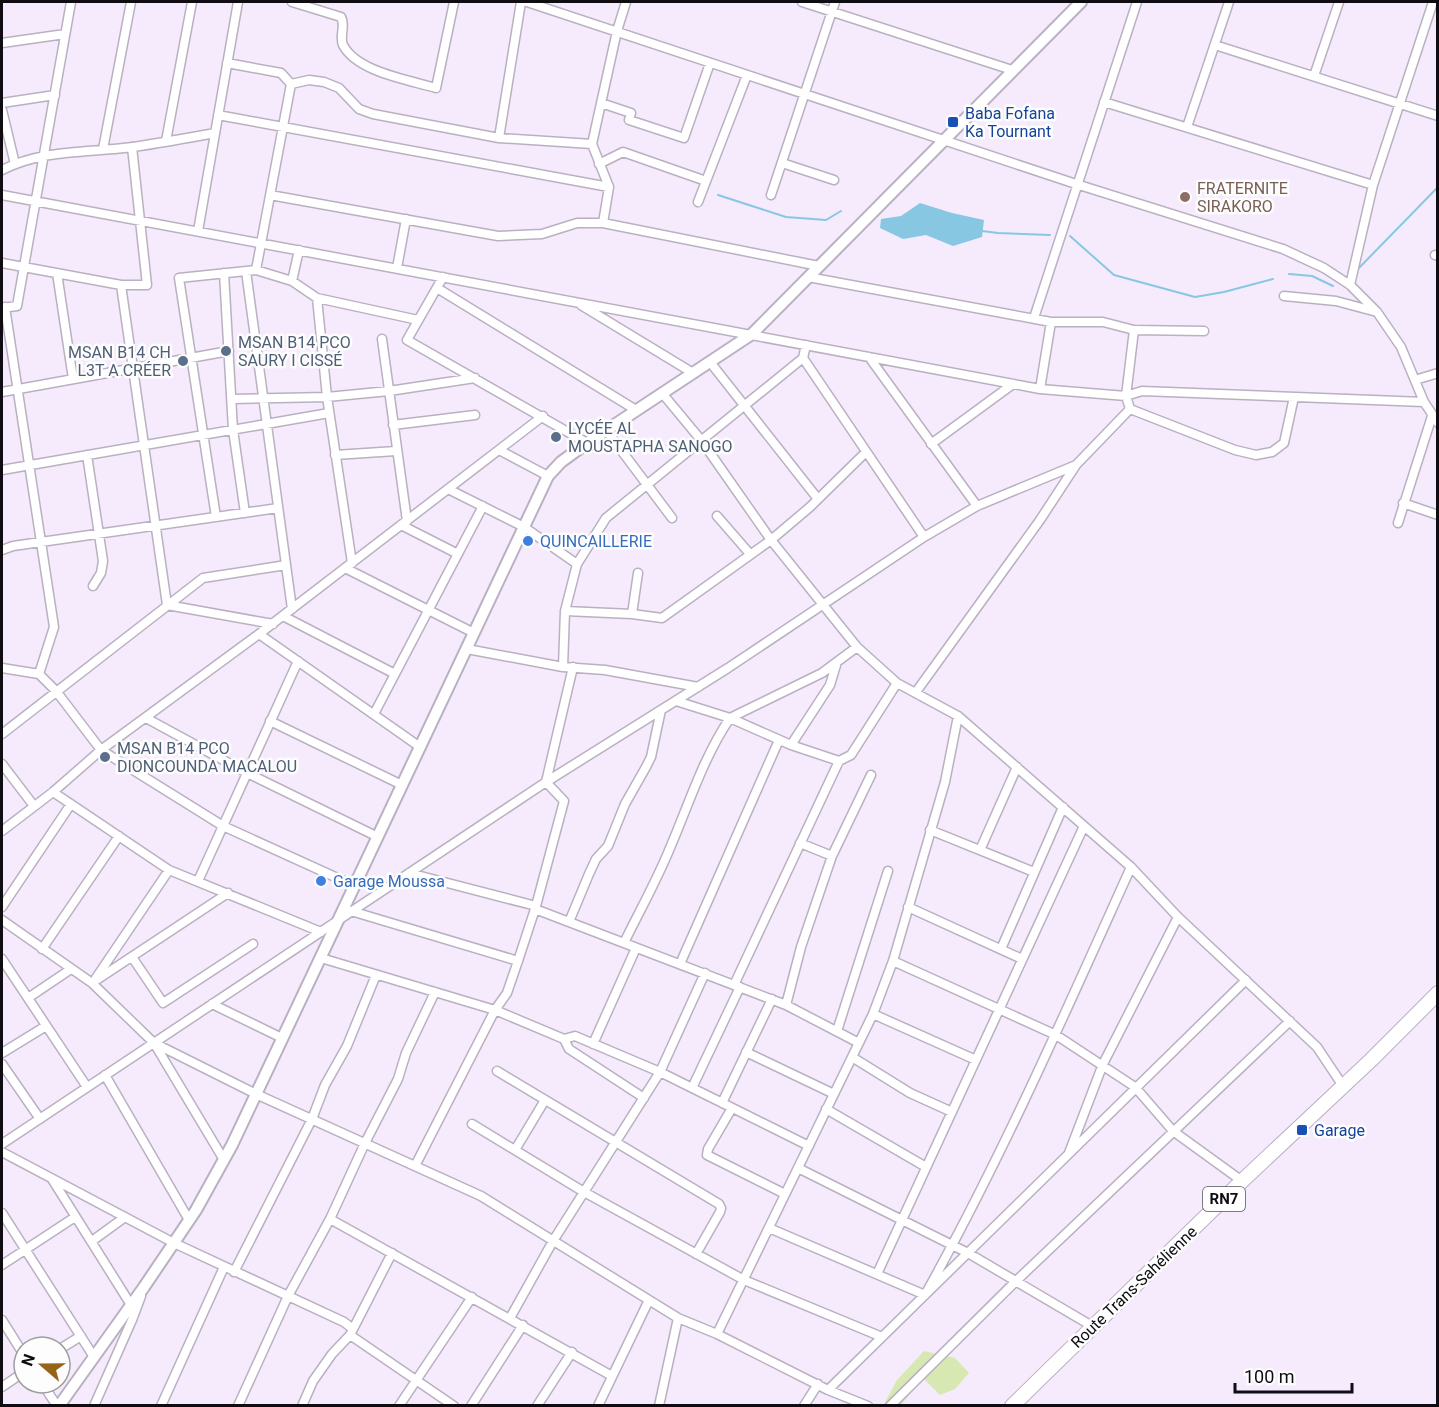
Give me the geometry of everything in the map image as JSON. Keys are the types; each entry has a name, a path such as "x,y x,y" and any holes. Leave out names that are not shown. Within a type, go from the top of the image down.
{"highway":[{"name":"Route Trans-Sahélienne","path":"1012,1406 1437,993"}],"street":[{"path":"39,674 54,627 18,389 3,308 17,306 71,2"},
{"path":"103,149 131,2"},
{"path":"166,141 192,2"},
{"path":"198,231 238,2"},
{"path":"292,2 341,17 344,22 342,40 344,47 368,67 378,72 436,88 454,2"},
{"path":"499,138 521,2"},
{"path":"527,2 1076,184 1282,249 1324,268 1350,285 1377,312 1401,347 1424,402 1435,419 1403,503 1398,523"},
{"path":"603,223 609,188 592,144 616,31 627,2"},
{"path":"802,2 1012,70"},
{"path":"771,195 835,2"},
{"path":"58,1406 174,1243 224,1160 548,476 561,462 587,442 752,334 1081,2"},
{"path":"1034,318 1137,2"},
{"path":"1187,128 1229,2"},
{"path":"1314,76 1339,2"},
{"path":"1350,285 1373,185 1432,2"},
{"path":"2,43 65,34"},
{"path":"1215,45 1437,116"},
{"path":"228,63 281,73 291,84"},
{"path":"601,103 632,113 629,120 684,138 710,63"},
{"path":"698,202 747,75"},
{"path":"291,84 309,80 324,82 339,88 359,109 373,114 499,138 592,144"},
{"path":"291,84 261,243 251,270 263,398 292,609"},
{"path":"2,103 55,95"},
{"path":"1104,102 1373,185"},
{"path":"2,110 15,164"},
{"path":"218,115 609,188"},
{"path":"2,170 44,155 132,147 215,133"},
{"path":"2,263 121,285 147,285 132,147"},
{"path":"599,164 623,152 706,181"},
{"path":"782,163 834,180"},
{"path":"2,195 1040,389 1126,396 1142,391 1424,402"},
{"path":"270,195 498,236 542,234 577,223 603,223 819,266"},
{"path":"397,268 406,219"},
{"path":"292,281 299,250"},
{"path":"216,517 179,279 251,270 292,281 317,298 418,320"},
{"path":"57,273 73,379"},
{"path":"224,273 233,430 244,513"},
{"path":"443,277 407,340 587,442"},
{"path":"808,277 1051,322 1102,322 1134,330 1204,331"},
{"path":"121,285 167,605"},
{"path":"437,288 636,410"},
{"path":"1284,296 1336,301 1377,312"},
{"path":"317,298 348,566"},
{"path":"576,302 693,373"},
{"path":"1040,389 1051,322"},
{"path":"1130,409 1126,396 1134,330"},
{"path":"382,339 404,523"},
{"path":"563,667 565,611 577,564 606,518 802,358 806,345"},
{"path":"2,392 229,351"},
{"path":"869,357 976,506"},
{"path":"802,358 924,537"},
{"path":"710,362 818,499"},
{"path":"1415,380 1437,374"},
{"path":"232,399 327,397 389,391 476,378"},
{"path":"931,444 1013,384"},
{"path":"662,393 702,440 771,540 857,647 897,683 958,716 1131,867 1178,917 1317,1047 1343,1086"},
{"path":"1130,409 1236,450 1256,455 1272,452 1284,444 1294,397"},
{"path":"916,692 1040,520 1076,465 1130,409"},
{"path":"2,470 329,413"},
{"path":"393,425 475,415"},
{"path":"2,831 53,792 101,750 273,624 543,416"},
{"path":"606,430 672,518"},
{"path":"499,450 548,476"},
{"path":"335,455 396,451"},
{"path":"565,611 632,614 662,618 771,540 818,499 866,452"},
{"path":"87,455 103,566 93,586"},
{"path":"2,1144 546,782 823,606 924,537 976,506 1076,465"},
{"path":"448,489 524,527 577,564"},
{"path":"1403,503 1437,515"},
{"path":"374,714 483,506"},
{"path":"2,550 41,542 278,508"},
{"path":"717,516 750,554"},
{"path":"404,523 458,554"},
{"path":"2,734 203,578 286,565"},
{"path":"348,566 474,633"},
{"path":"632,614 638,573"},
{"path":"167,605 273,624"},
{"path":"283,616 395,674"},
{"path":"259,634 420,747"},
{"path":"624,943 670,849 690,797 730,718 822,673 857,647"},
{"path":"466,649 563,667 605,670 698,687"},
{"path":"198,881 298,661"},
{"path":"791,745 830,685 837,662"},
{"path":"2,668 39,674 56,691 101,750 223,826 355,886"},
{"path":"546,782 573,668"},
{"path":"692,1088 800,843 839,761 851,755 897,683"},
{"path":"676,701 730,718 791,745 839,761"},
{"path":"569,922 596,859 608,846 625,804 651,757 661,710"},
{"path":"717,1335 873,1014 893,961 945,782 958,716"},
{"path":"146,718 247,773 378,837"},
{"path":"270,721 402,784"},
{"path":"680,964 779,740"},
{"path":"2,764 34,806"},
{"path":"980,850 1017,767"},
{"path":"786,1005 801,947 832,856 871,775"},
{"path":"415,1166 495,1010 507,993 518,961 536,907 564,801 546,782"},
{"path":"53,792 169,870 321,932"},
{"path":"2,907 70,804"},
{"path":"1001,949 1063,807"},
{"path":"877,1274 1084,825"},
{"path":"930,830 1034,872"},
{"path":"42,949 119,836"},
{"path":"800,843 832,856"},
{"path":"925,1295 952,1247 1056,1035 1131,867"},
{"path":"92,983 169,870"},
{"path":"837,1031 888,871"},
{"path":"409,873 536,907 569,922 772,999 859,1042"},
{"path":"92,983 228,893"},
{"path":"908,907 1022,959"},
{"path":"351,911 518,961"},
{"path":"1067,1156 1102,1064 1178,917"},
{"path":"2,921 92,983 154,1042 224,1160"},
{"path":"132,957 163,1003 253,944"},
{"path":"593,1044 636,948"},
{"path":"321,958 495,1010 564,1039 575,1036 660,1072 808,1146"},
{"path":"2,959 87,1087"},
{"path":"893,961 1056,1035 1136,1087 1173,1131 1242,1181"},
{"path":"28,998 71,969"},
{"path":"510,1318 553,1241 660,1072 705,973"},
{"path":"234,1272 312,1119 325,1085 347,1046 376,975"},
{"path":"828,1390 1246,980"},
{"path":"238,1406 288,1296 330,1219 398,1079 406,1053 435,992"},
{"path":"722,1103 772,999"},
{"path":"212,1004 282,1038"},
{"path":"873,1014 976,1060"},
{"path":"890,1406 1016,1281 1290,1021"},
{"path":"2,1053 46,1026"},
{"path":"564,1039 569,1049 644,1098"},
{"path":"154,1042 256,1094 481,1196 678,1318 828,1390 868,1406"},
{"path":"746,1052 834,1094"},
{"path":"852,1057 910,1093 952,1112"},
{"path":"2,1064 40,1119"},
{"path":"497,1071 719,1204 720,1212 696,1254"},
{"path":"105,1075 189,1220"},
{"path":"515,1150 545,1100"},
{"path":"732,1108 708,1149 707,1155 785,1194"},
{"path":"826,1110 926,1167"},
{"path":"472,1124 584,1192 744,1280 882,1337"},
{"path":"2,1152 174,1243 344,1322 351,1332 454,1406"},
{"path":"798,1168 968,1253 1092,1326"},
{"path":"51,1179 131,1305"},
{"path":"2,1213 94,1357"},
{"path":"2,1265 75,1217"},
{"path":"92,1241 125,1217"},
{"path":"330,1219 612,1376"},
{"path":"769,1228 925,1295"},
{"path":"302,1406 313,1381 351,1332 392,1253"},
{"path":"161,1406 224,1267"},
{"path":"94,1406 144,1287"},
{"path":"399,1406 472,1297"},
{"path":"598,1406 649,1300"},
{"path":"659,1406 678,1318"},
{"path":"2,1320 12,1336"},
{"path":"471,1406 523,1325"},
{"path":"72,1342 81,1336"},
{"path":"537,1406 572,1352"},
{"path":"804,1406 818,1384"}],"green space":[{"path":"924,1351 955,1358 969,1373 955,1389 940,1395 923,1378 901,1405 883,1406 897,1380"}],"water":[{"path":"920,203 984,220 982,237 953,246 926,235 903,239 880,228 881,219 901,216"}],"waterway":[{"path":"1356,271 1438,187"},
{"path":"718,195 786,217 826,220 841,211"},
{"path":"982,231 1050,235"},
{"path":"1070,236 1114,275 1195,297 1273,279"},
{"path":"1289,274 1312,276 1333,286"}],"place":[{"name":"Baba Fofana Ka Tournant","path":"953,122"},
{"name":"FRATERNITE SIRAKORO","path":"1185,197"},
{"name":"MSAN B14 PCO SAURY I CISSÉ","path":"226,351"},
{"name":"MSAN B14 CH L3T A CRÉER","path":"183,361"},
{"name":"LYCÉE AL MOUSTAPHA SANOGO","path":"556,437"},
{"name":"QUINCAILLERIE","path":"528,541"},
{"name":"MSAN B14 PCO DIONCOUNDA MACALOU","path":"105,757"},
{"name":"Garage Moussa","path":"321,881"},
{"name":"Garage","path":"1302,1130"}]}
